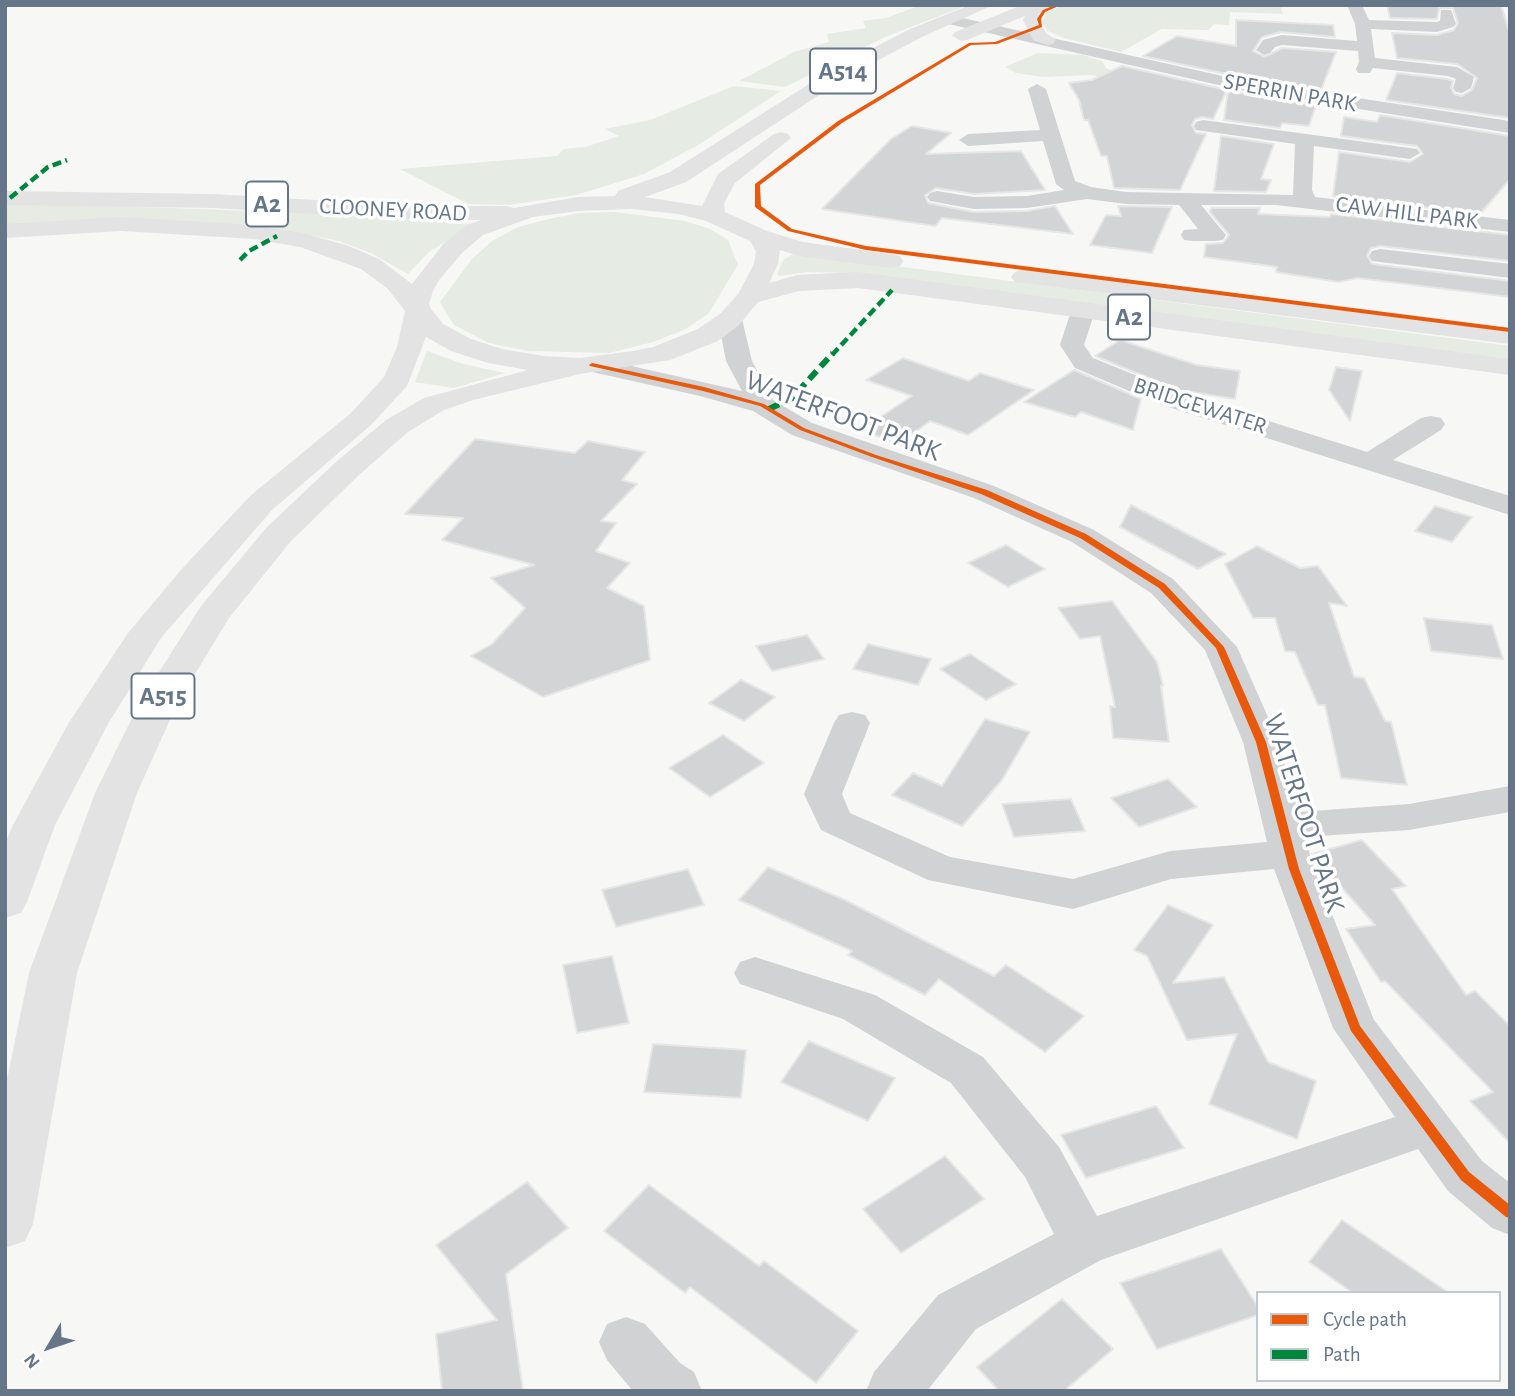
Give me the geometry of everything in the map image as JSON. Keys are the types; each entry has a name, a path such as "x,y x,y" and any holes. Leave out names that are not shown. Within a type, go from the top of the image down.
{"highway":[{"name":"A514","path":"814,117 951,30 985,5"},
{"name":"A514","path":"529,211 593,203 673,180 843,71 916,33 983,27 1037,5"},
{"path":"1044,5 1031,20 1039,36 1047,40"},
{"name":"A514","path":"714,216 713,203 726,179 793,130"},
{"name":"CLOONEY ROAD","path":"5,198 214,201 418,213 482,214 529,211"},
{"name":"A2","path":"593,203 632,202 678,207 714,216 759,236 800,249 826,253 1510,337"},
{"path":"417,308 429,277 453,248 475,230 529,211"},
{"name":"CLOONEY ROAD","path":"5,231 121,224 157,225 254,232 303,240 340,251 370,264 396,283 417,308"},
{"name":"A2","path":"417,308 435,330 461,345 498,357 586,365 660,354 708,335 730,319 749,297 766,264 768,251 759,236"},
{"name":"A2","path":"749,297 797,283 858,280 1510,367"},
{"name":"A515","path":"5,902 34,825 88,724 146,634 192,578 261,503 361,419 397,380 411,347 417,308"},
{"name":"A515","path":"5,1224 53,973 116,793 159,702 214,614 279,534 348,468 397,426 434,404 463,394 586,365"}],"street":[{"path":"1352,104 1367,55 1363,24 1354,5"},
{"path":"1363,24 1437,27 1448,24 1446,13"},
{"name":"SPERRIN PARK","path":"983,27 1214,80 1510,127"},
{"name":"SPERRIN PARK","path":"951,30 1073,47"},
{"path":"1264,50 1269,43 1282,40 1451,71 1465,77 1462,88"},
{"path":"1037,89 1066,184 1087,193"},
{"path":"1203,126 1410,153"},
{"path":"968,140 1049,135"},
{"name":"CAW HILL PARK","path":"1306,139 1302,190 1306,202"},
{"name":"CAW HILL PARK","path":"937,197 974,203 1027,202 1087,193 1126,198 1306,202 1509,224"},
{"path":"1184,198 1216,235 1192,235"},
{"name":"CAW HILL PARK","path":"1380,256 1510,271"},
{"name":"BRIDGEWATER","path":"1083,311 1072,345 1084,363 1171,398 1510,506"},
{"name":"WATERFOOT PARK","path":"730,319 739,361 762,405"},
{"name":"WATERFOOT PARK","path":"586,365 704,389 762,405 802,429 874,457 984,492 1071,530 1162,586 1220,647 1261,742 1286,840 1355,1027 1465,1176 1510,1213"},
{"path":"1372,461 1431,424"},
{"name":"WATERFOOT PARK","path":"852,723 823,793 835,821 942,870 1073,894 1170,865 1286,840 1510,799"},
{"path":"755,973 859,1007 967,1070 1042,1162 1084,1243"},
{"path":"893,1391 957,1312 1084,1243 1428,1126"},
{"path":"626,1342 661,1382 675,1391"}],"shaded area":[{"path":"921,5 968,5 885,37 785,87 739,81 794,52 829,42 827,34 866,28 863,21 886,18"},
{"path":"1063,5 1280,5 1283,14 1230,12 1229,25 1214,24 1208,30 1162,29 1121,52 1064,38 1048,31 1042,22 1046,13"},
{"path":"1038,53 1083,55 1102,61 1106,68 1118,73 1168,77 1226,89 1213,92 1090,75 1043,77 1016,73 1005,67"},
{"path":"734,86 781,91 700,144 644,174 576,195 508,205 468,204 400,169 557,156 564,149 585,147 619,136 605,129 650,120"},
{"path":"5,202 256,211 263,216 242,225 5,226"},
{"path":"287,211 473,224 429,252 408,274 371,253 339,241 274,228 271,225 277,217"},
{"path":"615,212 685,221 710,229 728,240 738,265 708,314 684,330 653,342 609,353 528,351 489,343 454,325 440,302 472,259 492,241 518,227 579,213"},
{"path":"795,253 1510,346 1510,360 849,273 807,272 779,276 777,274 783,260"},
{"path":"427,351 463,364 505,373 454,388 415,382"}],"building":[{"path":"1387,5 1501,5 1510,35 1510,118 1386,100 1397,73 1453,81 1451,87 1454,94 1462,96 1472,90 1477,78 1457,64 1397,58 1392,33 1437,35 1454,30 1458,23 1453,8 1439,8 1437,19 1390,18"},
{"path":"1236,20 1333,25 1335,37 1281,32 1262,37 1253,51 1265,57 1282,48 1336,52 1321,90 1245,78 1143,56 1177,36 1236,46"},
{"path":"1122,66 1227,90 1213,119 1195,119 1192,125 1196,133 1206,134 1180,190 1114,188 1107,156 1101,156 1088,120 1084,120 1079,100 1069,83 1092,80"},
{"path":"1228,90 1316,105 1309,126 1282,123 1280,128 1224,120"},
{"path":"1380,115 1510,136 1510,179 1480,214 1333,196 1339,152 1410,162 1423,154 1417,146 1341,136 1344,117 1377,122"},
{"path":"912,126 951,133 926,154 1021,151 1045,190 974,194 936,188 925,195 928,203 974,212 1027,211 1055,206 1073,234 942,218 935,226 822,209 891,139"},
{"path":"1221,136 1274,144 1261,179 1271,180 1266,192 1214,191"},
{"path":"1118,206 1172,207 1152,253 1090,245 1106,215 1121,216"},
{"path":"1211,208 1260,208 1258,214 1330,217 1331,214 1510,235 1510,261 1380,246 1371,248 1367,255 1372,264 1510,281 1510,297 1358,278 1338,282 1276,272 1277,267 1204,257 1206,244 1223,243 1229,235 1210,212"},
{"path":"1120,340 1197,365 1240,371 1235,399 1178,390 1095,356"},
{"path":"903,358 969,381 980,373 1034,390 968,435 930,421 899,444 861,430 912,396 866,380"},
{"path":"1336,367 1362,371 1350,421 1329,390"},
{"path":"1074,370 1141,399 1133,430 1081,412 1075,417 1024,402"},
{"path":"475,439 575,453 588,441 645,452 622,480 637,484 601,521 616,523 596,551 630,563 607,588 644,606 650,660 543,697 471,656 492,644 525,608 491,578 534,565 442,540 463,518 405,514"},
{"path":"1131,505 1226,554 1198,569 1120,527"},
{"path":"1435,506 1472,517 1452,542 1415,531"},
{"path":"1006,545 1045,569 1008,587 968,563"},
{"path":"1257,546 1300,568 1318,566 1347,606 1329,603 1354,677 1364,678 1385,721 1391,722 1407,785 1341,778 1325,705 1318,705 1295,652 1285,651 1275,618 1253,618 1225,564"},
{"path":"1112,601 1157,662 1163,686 1169,742 1113,738 1110,706 1115,707 1100,636 1080,639 1058,608"},
{"path":"1424,618 1492,625 1503,659 1431,651"},
{"path":"807,635 824,659 772,671 756,646"},
{"path":"868,644 931,659 918,685 853,669"},
{"path":"970,654 1016,684 986,700 940,669"},
{"path":"741,680 775,697 744,721 709,703"},
{"path":"985,719 1030,732 1002,780 962,826 892,795 913,773 942,786"},
{"path":"723,735 764,763 710,797 669,768"},
{"path":"1168,779 1197,807 1139,827 1111,798"},
{"path":"1071,799 1085,831 1014,837 1002,804"},
{"path":"1362,840 1406,886 1392,889 1466,995 1475,991 1510,1026 1510,1143 1470,1101 1493,1092 1385,981 1381,982 1346,929 1375,925 1312,854"},
{"path":"768,867 845,900 994,976 1006,965 1084,1016 1045,1052 939,979 925,995 848,955 852,951 739,900"},
{"path":"688,869 704,905 616,927 602,890"},
{"path":"1168,905 1213,925 1173,983 1224,977 1268,1062 1316,1081 1297,1139 1209,1104 1237,1034 1187,1040 1147,956 1134,950"},
{"path":"612,956 629,1023 577,1033 563,965"},
{"path":"809,1041 895,1078 868,1121 781,1082"},
{"path":"653,1044 746,1050 741,1098 644,1092"},
{"path":"1156,1106 1184,1148 1086,1178 1061,1135"},
{"path":"945,1156 984,1199 901,1253 863,1209"},
{"path":"527,1182 568,1228 506,1274 523,1391 442,1391 436,1334 497,1320 436,1245"},
{"path":"649,1185 759,1266 764,1261 858,1331 816,1383 690,1287 685,1293 604,1231"},
{"path":"1342,1220 1446,1291 1350,1291 1309,1262"},
{"path":"1221,1249 1256,1304 1256,1316 1157,1349 1120,1283"},
{"path":"1062,1299 1113,1349 1064,1391 999,1391 977,1367"}],"marked path":[{"path":"10,198 48,167 67,160"},
{"path":"240,260 249,251 277,236"},
{"path":"769,409 792,398 892,290"}],"cycle path":[{"path":"1059,5 1044,11 1039,19 1041,26 996,43 970,44 840,122 757,185 758,207 790,230 866,248 1510,330"},
{"path":"592,365 704,389 762,405 802,429 984,492 1083,536 1162,586 1220,647 1261,742 1294,869 1355,1028 1465,1176 1510,1213"}]}
